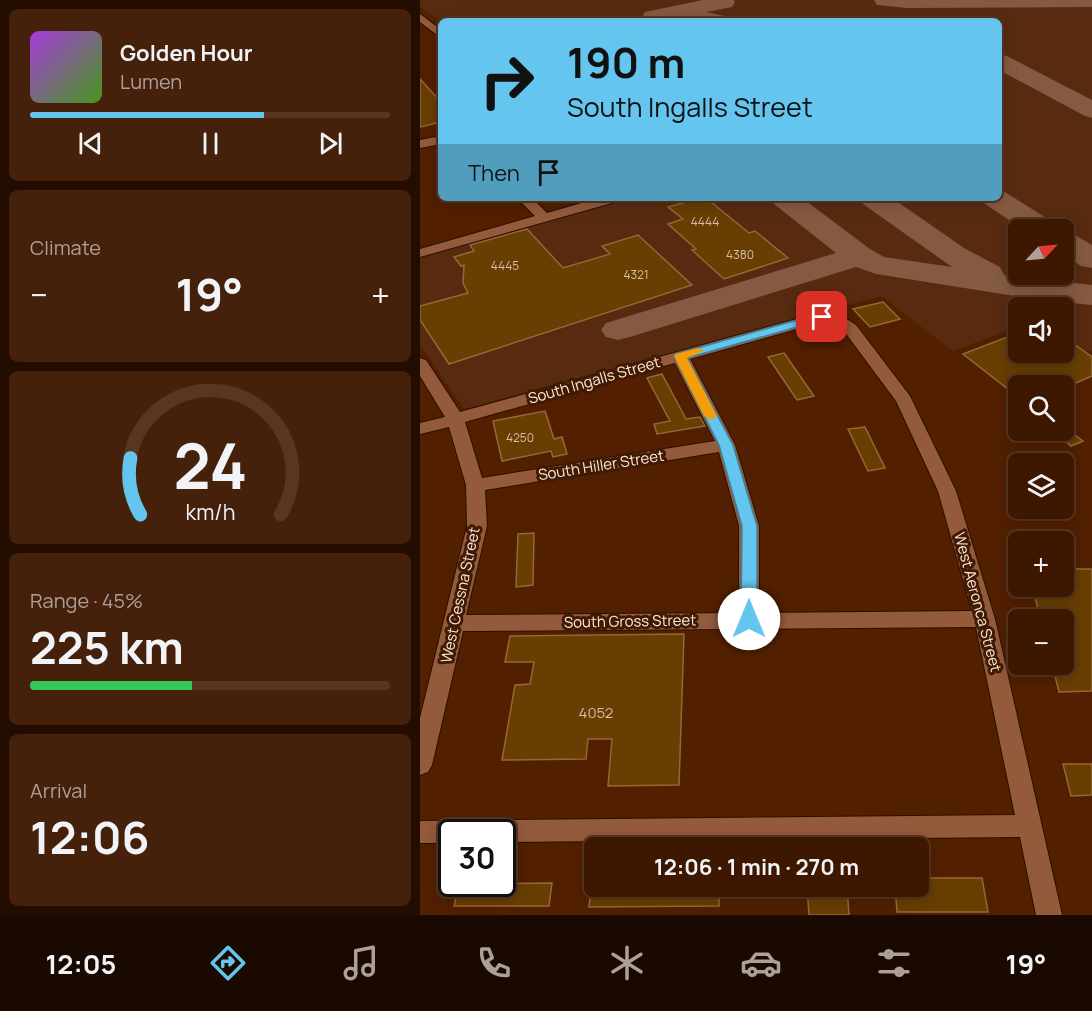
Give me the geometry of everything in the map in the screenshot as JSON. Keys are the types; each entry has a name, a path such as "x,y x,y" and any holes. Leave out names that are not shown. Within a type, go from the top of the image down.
{"street":[{"path":"420,17 438,32"},
{"path":"420,144 438,141"},
{"path":"527,201 544,218"},
{"path":"420,253 604,201"},
{"name":"South Ingalls Street","path":"420,429 822,317 837,319"},
{"name":"West Aeronca Street","path":"837,319 850,328 904,400 947,491 985,619 1049,915"},
{"path":"680,356 726,445 749,526 749,619"},
{"name":"West Cessna Street","path":"420,363 455,419 475,485 477,526 456,623 420,765"},
{"name":"South Hiller Street","path":"475,485 726,445"},
{"name":"South Gross Street","path":"456,623 985,619"},
{"path":"420,832 1030,826"}],"shaded area":[{"path":"420,0 1092,0 1092,351 1084,351 1074,344 1074,297 1008,297 1008,331 953,351 881,296 464,409 420,345 420,248 602,201 1002,201 1002,18 438,18 438,21 420,6"}],"building":[{"path":"420,79 438,99 438,123 420,127"},
{"path":"689,201 710,201 749,233 755,231 788,258 724,279 668,224 683,219 668,207"},
{"path":"527,229 563,268 610,254 602,246 638,235 692,285 449,364 420,320 420,306 468,293 463,283 464,265 461,266 454,257 474,251 470,245"},
{"path":"883,302 900,319 870,327 853,309"},
{"path":"1008,337 1008,363 1074,363 1074,344 1092,357 1092,376 1074,384 1074,375 1008,375 1008,389 963,354"},
{"path":"784,353 814,396 797,400 768,357"},
{"path":"662,374 686,419 700,417 705,426 657,434 654,424 670,421 647,378"},
{"path":"545,411 554,439 562,437 567,454 553,457 551,451 502,461 493,421"},
{"path":"865,427 885,468 868,471 848,429"},
{"path":"1074,434 1083,441 1071,446 1066,441 1074,441"},
{"path":"534,533 533,585 516,587 518,534"},
{"path":"1074,569 1092,569 1092,691 1059,692 1055,675 1074,675 1074,609 1038,609 1035,597 1074,597"},
{"path":"684,634 679,785 608,786 612,739 588,739 586,759 502,760 515,685 530,684 534,662 505,662 510,636"},
{"path":"1063,764 1092,764 1092,795 1071,796"},
{"path":"929,878 982,878 988,912 897,912 896,897 929,897"},
{"path":"516,883 552,883 549,906 454,906 456,897 516,897"},
{"path":"590,897 719,897 719,906 589,907"},
{"path":"808,897 848,897 849,915 809,915"}],"taxiway":[{"path":"885,0 907,2 1092,1"},
{"path":"701,18 686,15 653,17 724,2"},
{"path":"1002,63 1092,110"},
{"path":"788,201 859,256"},
{"path":"877,201 953,255 989,274"},
{"path":"1000,201 1028,219"},
{"path":"1074,247 1092,259"},
{"path":"618,330 859,256"},
{"path":"859,256 876,265 1041,290 1092,295"}],"slow traffic":[{"path":"698,351 680,356 711,416"}],"route":[{"path":"749,619 749,526 726,445 680,356 822,317"}]}
